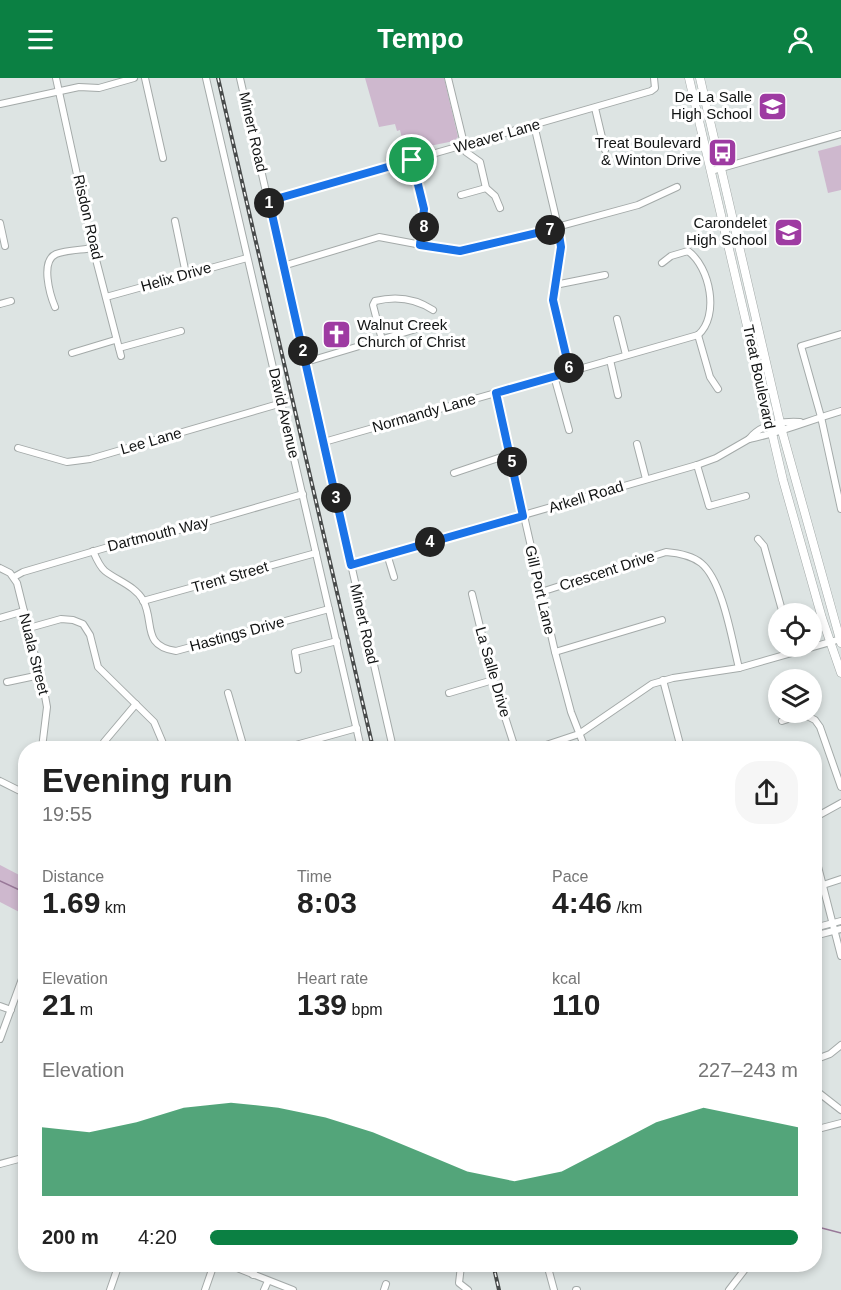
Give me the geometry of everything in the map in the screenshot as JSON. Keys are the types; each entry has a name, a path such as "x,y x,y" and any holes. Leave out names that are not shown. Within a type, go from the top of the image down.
{"main road":[{"name":"Treat Boulevard","path":"689,78 771,430 830,642 841,673"},
{"name":"Treat Boulevard","path":"700,78 779,421 841,640"}],"street":[{"name":"Risdon Road","path":"56,78 93,248 115,340 122,356"},
{"path":"0,104 79,87 99,87 134,78"},
{"path":"145,78 163,158"},
{"name":"David Avenue","path":"206,78 360,741"},
{"name":"Minert Road","path":"240,78 391,741"},
{"path":"448,78 464,146 469,156 480,162 486,188 495,196 500,208"},
{"name":"Weaver Lane","path":"269,201 595,108 655,88 654,78"},
{"path":"595,108 605,150"},
{"path":"534,125 561,247 554,309 570,372"},
{"path":"711,171 841,134"},
{"path":"412,160 424,209 420,245"},
{"path":"283,266 379,237 460,251 558,228 638,205 677,187"},
{"path":"461,195 486,188"},
{"path":"175,221 186,274"},
{"path":"0,223 5,246"},
{"path":"55,307 47,271 49,261 57,253 93,248"},
{"path":"662,263 670,256 688,251 707,278 710,287 705,325 698,335 710,377 718,389"},
{"name":"Helix Drive","path":"106,297 247,258"},
{"path":"555,285 605,275"},
{"path":"382,340 373,305 375,301 403,298 433,310"},
{"path":"0,304 11,301"},
{"path":"617,319 626,356"},
{"path":"306,362 432,324 439,328"},
{"path":"119,348 181,331"},
{"path":"841,334 801,346 821,417 841,509"},
{"name":"Normandy Lane","path":"324,442 698,335"},
{"path":"72,353 115,340"},
{"path":"610,360 618,394"},
{"path":"554,376 569,430"},
{"name":"Gill Port Lane","path":"496,393 555,652 582,741"},
{"name":"Lee Lane","path":"18,448 67,462 90,459 282,403"},
{"name":"Arkell Road","path":"351,565 698,465 716,458 748,439 771,430 782,431 800,422 841,411"},
{"name":"Arkell Road","path":"771,430 779,421 800,422"},
{"path":"637,444 646,479"},
{"path":"454,473 510,454"},
{"path":"698,465 709,506 746,496"},
{"name":"Dartmouth Way","path":"14,577 23,572 93,551 148,539 303,494"},
{"path":"758,539 764,546 780,603"},
{"path":"93,551 104,570 131,587 143,601"},
{"name":"Crescent Drive","path":"541,592 666,552 684,554 702,563 717,587 739,668"},
{"name":"Trent Street","path":"143,601 316,553"},
{"path":"387,554 394,577"},
{"path":"0,568 14,577"},
{"name":"Nuala Street","path":"14,577 29,628 46,707 43,741"},
{"name":"La Salle Drive","path":"472,594 493,680 513,741"},
{"name":"Hastings Drive","path":"143,601 151,635 165,650 176,651 329,609"},
{"path":"0,618 24,611"},
{"path":"29,628 61,620 73,620 83,624 90,635 98,667 154,722 162,741"},
{"path":"555,652 662,620"},
{"path":"822,644 841,640"},
{"path":"298,670 295,652 337,641"},
{"path":"558,741 579,734 652,684 663,680 739,668 772,657"},
{"path":"7,681 40,675"},
{"path":"449,693 493,680"},
{"path":"663,680 679,741"},
{"path":"228,693 242,741"},
{"path":"105,741 136,704"},
{"path":"817,723 841,787"},
{"path":"310,741 357,728"},
{"path":"0,782 18,790"},
{"path":"822,814 841,803"},
{"path":"823,885 841,879"},
{"path":"822,881 836,928 841,956"},
{"path":"836,928 841,921"},
{"path":"0,1039 18,990"},
{"path":"0,1006 11,1010"},
{"path":"822,1057 841,1045"},
{"path":"822,1095 841,1110"},
{"path":"822,1128 841,1123"},
{"path":"0,1164 18,1159"},
{"path":"110,1290 116,1272"},
{"path":"205,1290 211,1272"},
{"path":"246,1272 293,1290"},
{"path":"460,1272 459,1283 468,1290"},
{"path":"549,1272 554,1290"},
{"path":"729,1290 742,1272"},
{"path":"264,1290 268,1281"}],"shaded area":[{"path":"365,78 444,78 458,137 454,141 405,151 400,130 397,131 395,124 379,127"},
{"path":"841,145 841,190 828,193 818,151"},
{"path":"0,865 18,874 18,911 0,902"}],"waterway":[{"path":"0,881 18,889"},
{"path":"822,1228 841,1233"}],"railway":[{"path":"218,78 371,741"},
{"path":"495,1272 499,1290"}],"place":[{"name":"De La Salle High School","path":"773,106"},
{"name":"Treat Boulevard & Winton Drive","path":"722,152"},
{"name":"Carondelet High School","path":"788,232"},
{"name":"Walnut Creek Church of Christ","path":"336,334"}],"route":[{"path":"412,160 424,209 420,245 460,251 558,228 561,239 561,256 553,300 570,372 496,393 523,516 351,565 269,201 412,160"}]}
